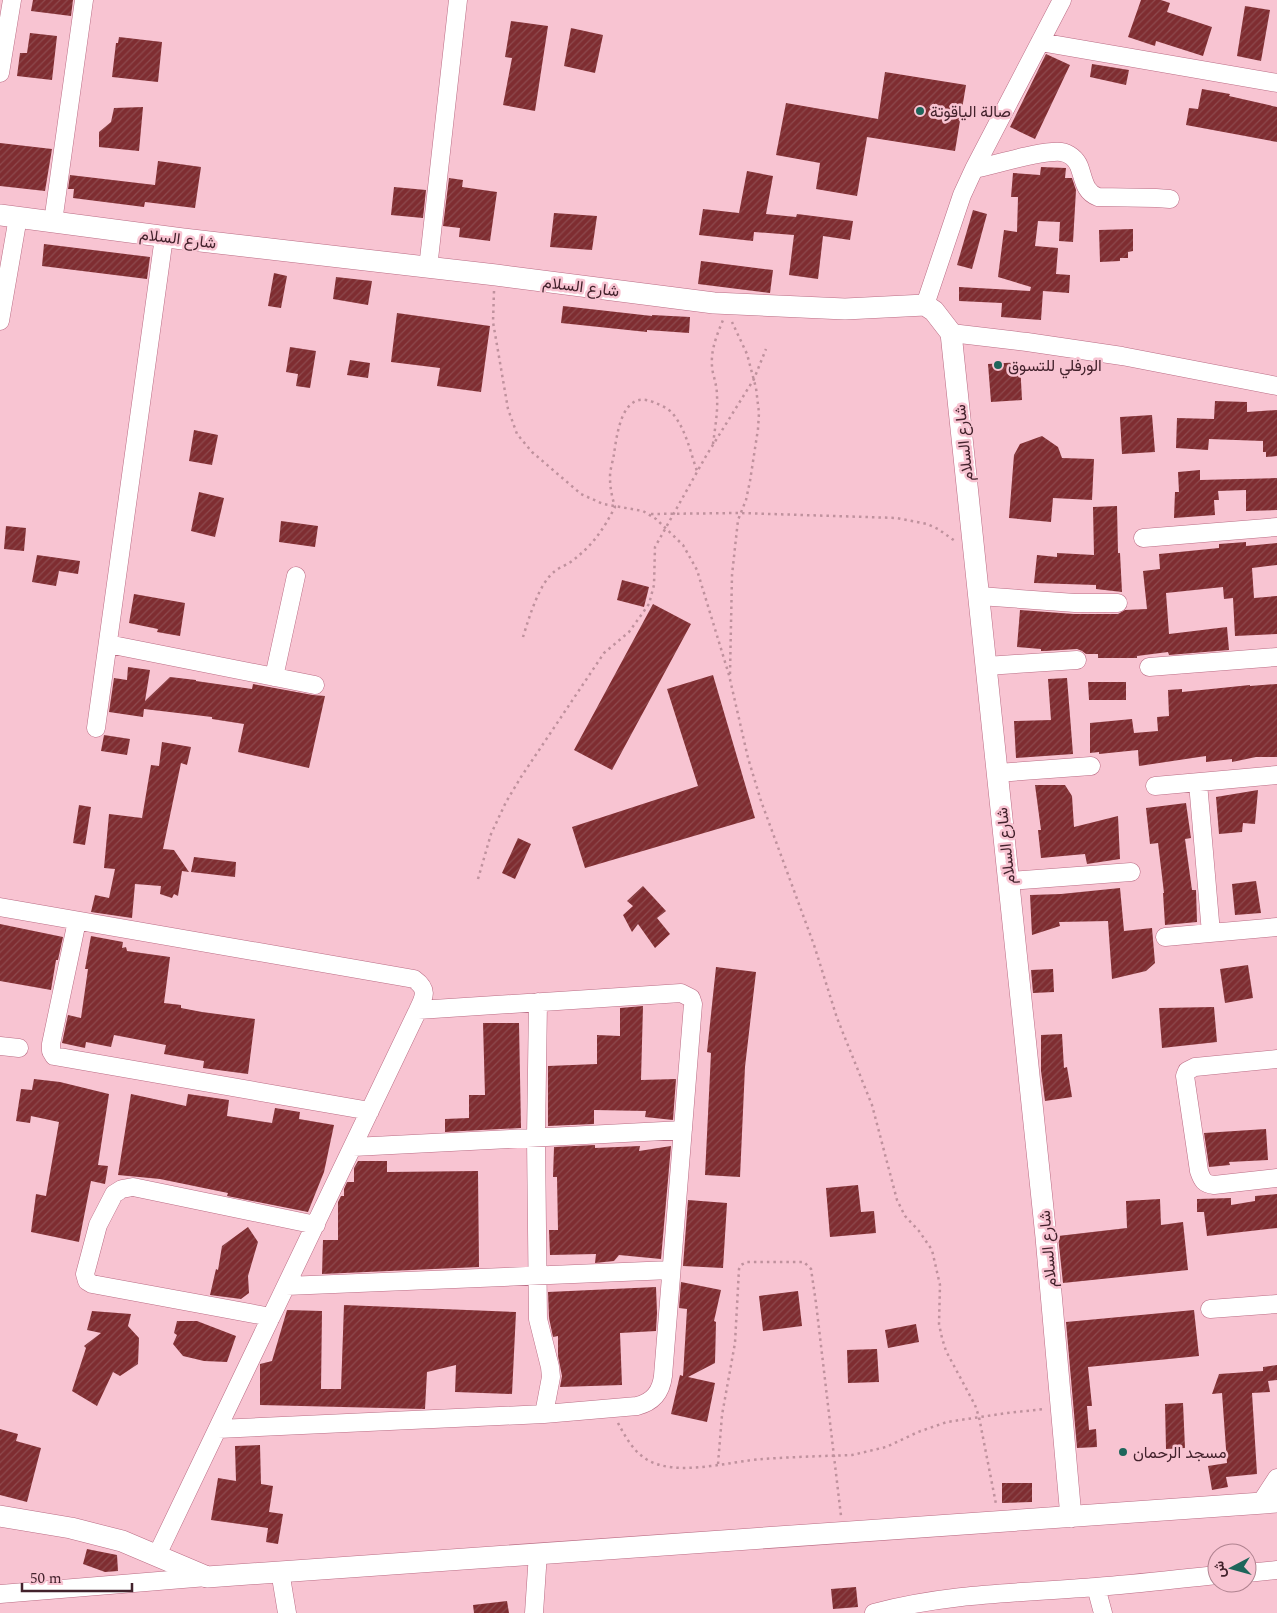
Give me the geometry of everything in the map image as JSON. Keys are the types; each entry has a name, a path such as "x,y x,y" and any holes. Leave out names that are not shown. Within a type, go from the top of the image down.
{"main road":[{"name":"شارع السلام","path":"9,216 496,275 720,309 845,310 925,305"},
{"path":"925,305 934,311 951,333"},
{"name":"شارع السلام","path":"951,333 1046,1237 1071,1517"},
{"path":"0,1516 71,1528 122,1541 207,1576 1269,1503"}],"street":[{"path":"0,73 12,0"},
{"path":"53,222 84,0"},
{"path":"428,268 458,0"},
{"path":"925,305 962,195 1062,0"},
{"path":"1040,42 1277,83"},
{"path":"974,170 1032,156 1061,152 1068,154 1076,161 1086,188 1091,194 1098,197 1170,199"},
{"path":"0,321 9,216"},
{"path":"96,728 164,236"},
{"path":"951,333 1122,356 1277,386"},
{"path":"1143,538 1277,527"},
{"path":"274,677 296,576"},
{"path":"979,596 1075,603 1118,603"},
{"path":"108,644 315,685"},
{"path":"1149,667 1277,657"},
{"path":"986,666 1077,660"},
{"path":"997,773 1091,766"},
{"path":"1155,786 1277,775"},
{"path":"1198,783 1211,933"},
{"path":"1009,881 1131,872"},
{"path":"0,907 414,979 421,984 424,990 424,999 157,1555"},
{"path":"77,921 51,1044 51,1052 54,1056 370,1110"},
{"path":"1165,937 1277,927"},
{"path":"218,1429 544,1414 614,1408 644,1404 655,1396 659,1390 663,1376 693,1004 688,995 681,993 418,1010"},
{"path":"538,1002 536,1138 538,1319 550,1367 550,1382 544,1414"},
{"path":"0,1046 19,1048"},
{"path":"1277,1059 1195,1067 1187,1071 1186,1076 1199,1171 1203,1181 1214,1185 1277,1178"},
{"path":"353,1147 682,1130"},
{"path":"271,1317 92,1284 87,1281 85,1274 98,1225 114,1194 122,1189 133,1187 316,1225"},
{"path":"286,1286 671,1270"},
{"path":"1210,1309 1277,1304"},
{"path":"1269,1503 1277,1478"},
{"path":"534,1613 538,1552"},
{"path":"1257,1572 1277,1570"},
{"path":"280,1571 286,1613"},
{"path":"0,1594 207,1576"},
{"path":"874,1613 907,1604 944,1598 1010,1591 1096,1587 1207,1577"},
{"path":"1096,1587 1103,1613"}],"path":[{"path":"496,275 492,322 508,409 513,426 524,444 581,494 597,502 615,507 635,509 650,514 740,513 908,519 938,529 957,542 975,559"},
{"path":"720,309 742,340 754,378 759,413 746,500 738,520 732,575 730,675"},
{"path":"713,445 718,399 713,373 712,352 720,309"},
{"path":"478,879 492,834 506,802 522,776 604,654 629,632 650,604 654,585 655,547 697,472 754,378 766,349"},
{"path":"523,637 532,610 545,582 554,571 570,563 590,548 607,524 615,507 611,494 610,475 618,430 625,410 636,401 648,400 672,412 684,431 697,472"},
{"path":"650,514 683,545 697,570 730,675 753,777 814,945 837,1018 872,1105 896,1200 905,1216 926,1240 936,1261 940,1285 939,1324 946,1351 975,1405 979,1417 999,1522"},
{"path":"718,1464 722,1416 735,1343 738,1269 740,1265 746,1262 804,1262 810,1269 843,1532"},
{"path":"614,1408 624,1434 646,1459 672,1467 685,1468 766,1458 852,1455 878,1450 935,1425 958,1419 1062,1408"}],"building":[{"path":"33,0 73,0 71,16 31,11"},
{"path":"1141,0 1161,0 1170,3 1167,12 1212,27 1203,56 1156,41 1155,46 1128,37"},
{"path":"1245,6 1270,10 1261,61 1237,56"},
{"path":"511,21 548,26 535,111 503,105 512,58 505,57"},
{"path":"571,28 603,35 595,73 564,66"},
{"path":"30,33 57,36 52,80 17,76 20,53 27,53"},
{"path":"119,37 162,42 158,82 112,77 116,43 118,43"},
{"path":"1046,54 1070,65 1035,139 1010,127"},
{"path":"1092,64 1129,70 1126,85 1090,77"},
{"path":"885,72 966,85 955,151 867,137 857,196 816,189 820,163 776,155 786,103 878,119"},
{"path":"1202,89 1230,94 1229,96 1277,107 1277,142 1186,125 1189,108 1198,109"},
{"path":"143,107 139,151 99,147 99,132 111,122 114,108"},
{"path":"0,143 52,149 45,191 0,186"},
{"path":"158,161 201,167 195,208 145,202 144,207 73,198 74,189 68,189 70,175 155,185"},
{"path":"1041,167 1066,168 1065,178 1072,178 1076,190 1073,242 1059,241 1060,222 1038,221 1035,246 1058,248 1056,274 1070,275 1069,293 1043,291 1041,320 1001,317 1002,303 959,301 959,287 1030,291 1031,287 998,277 1004,230 1017,232 1018,197 1011,197 1013,173 1040,175"},
{"path":"747,171 773,176 766,214 796,217 797,214 853,221 850,240 823,236 818,279 789,275 794,235 754,232 753,241 699,235 703,209 739,213"},
{"path":"449,178 463,180 462,187 497,192 490,241 459,237 460,228 443,226"},
{"path":"394,187 426,190 423,218 391,215"},
{"path":"973,210 987,214 972,269 957,265"},
{"path":"554,213 597,216 592,250 550,247"},
{"path":"1133,229 1133,251 1128,252 1128,258 1120,258 1120,261 1100,262 1099,230"},
{"path":"44,244 150,257 147,279 42,266"},
{"path":"701,261 773,270 770,293 698,284"},
{"path":"274,273 287,276 281,308 268,306"},
{"path":"336,277 372,281 368,305 333,299"},
{"path":"563,306 652,316 690,317 689,333 647,330 647,332 561,323"},
{"path":"397,313 490,326 481,392 437,386 440,368 391,362"},
{"path":"290,347 316,351 310,388 296,386 298,374 286,372"},
{"path":"350,360 370,363 368,378 347,375"},
{"path":"1020,362 1022,400 991,402 988,364"},
{"path":"1215,401 1247,402 1247,412 1277,410 1277,456 1266,457 1266,452 1263,452 1263,441 1209,439 1208,450 1176,448 1177,418 1214,419"},
{"path":"1152,415 1155,452 1122,454 1120,417"},
{"path":"194,430 218,435 212,465 189,461"},
{"path":"1042,436 1058,447 1062,458 1094,459 1092,500 1053,498 1051,522 1009,518 1014,455 1020,444"},
{"path":"1200,470 1200,480 1277,478 1277,510 1246,511 1246,490 1218,491 1219,500 1214,500 1215,515 1174,518 1175,492 1179,492 1178,472"},
{"path":"199,492 224,498 215,537 191,531"},
{"path":"1117,506 1118,553 1120,553 1122,592 1096,589 1096,585 1034,583 1037,555 1057,557 1057,553 1094,555 1093,507"},
{"path":"281,521 318,526 315,547 279,542"},
{"path":"6,526 26,528 24,551 4,549"},
{"path":"1246,542 1246,546 1277,543 1277,565 1252,568 1254,598 1277,596 1277,634 1235,636 1233,598 1224,599 1223,587 1166,593 1169,634 1227,627 1229,650 1169,655 1168,652 1137,656 1137,658 1098,658 1098,654 1086,654 1077,649 1041,651 1041,649 1017,647 1020,610 1074,614 1118,614 1125,610 1147,609 1143,571 1160,569 1159,554 1219,548 1219,544"},
{"path":"37,555 80,561 78,574 59,571 56,586 32,582"},
{"path":"622,580 649,587 644,607 617,600"},
{"path":"134,594 185,603 180,636 157,632 158,629 129,623"},
{"path":"653,604 691,624 612,770 574,750"},
{"path":"128,667 150,670 145,701 170,677 252,689 253,684 325,696 309,768 238,752 244,724 212,719 212,717 144,709 143,717 109,712 114,678 127,680"},
{"path":"713,675 755,818 585,868 572,827 698,786 667,689"},
{"path":"1067,678 1073,754 1016,758 1014,721 1051,720 1048,679"},
{"path":"1088,682 1126,682 1126,700 1089,700"},
{"path":"1277,684 1277,757 1256,757 1232,762 1232,759 1206,762 1206,756 1139,766 1138,750 1099,754 1099,752 1090,753 1090,723 1132,719 1134,733 1158,731 1157,717 1169,716 1168,690 1182,689 1182,692"},
{"path":"104,735 130,739 127,755 101,751"},
{"path":"162,742 191,747 187,765 181,763 163,849 174,850 189,872 182,871 178,896 174,894 172,898 160,894 161,886 135,884 132,918 91,912 95,895 109,898 115,869 104,868 109,814 142,818 151,765 159,766"},
{"path":"1035,785 1065,785 1072,796 1074,827 1118,816 1120,859 1087,864 1085,854 1041,858 1038,830 1041,830"},
{"path":"1258,790 1255,824 1243,823 1242,832 1219,834 1216,797"},
{"path":"1186,803 1191,838 1185,839 1192,890 1196,890 1197,922 1165,925 1164,893 1158,843 1150,844 1146,808"},
{"path":"79,805 91,807 85,845 73,843"},
{"path":"518,838 531,844 515,879 502,873"},
{"path":"194,857 236,862 235,877 191,872"},
{"path":"1256,881 1261,913 1235,915 1232,884"},
{"path":"643,886 666,911 657,918 670,934 655,948 638,924 632,932 623,915 633,906 627,901"},
{"path":"1120,888 1124,931 1152,928 1155,963 1146,971 1112,979 1108,921 1059,922 1060,926 1032,935 1030,895"},
{"path":"0,924 63,937 58,960 56,960 51,990 0,981"},
{"path":"91,936 123,942 122,948 126,947 127,951 170,957 164,1003 181,1005 181,1008 202,1012 255,1019 248,1074 203,1068 204,1061 164,1054 166,1045 114,1035 111,1047 86,1042 85,1048 62,1043 68,1015 81,1018 88,969 85,969"},
{"path":"1248,965 1253,998 1225,1003 1220,969"},
{"path":"716,967 756,972 745,1067 740,1177 705,1175 711,1053 707,1052"},
{"path":"1053,969 1054,992 1033,993 1031,970"},
{"path":"643,1006 641,1080 676,1079 673,1120 645,1117 646,1111 594,1110 594,1124 548,1126 548,1066 597,1064 597,1035 620,1036 620,1008"},
{"path":"1214,1007 1217,1042 1162,1048 1159,1008"},
{"path":"483,1023 519,1023 521,1128 445,1132 445,1119 469,1118 469,1095 485,1095"},
{"path":"1062,1034 1064,1068 1067,1067 1072,1097 1045,1101 1041,1071 1041,1035"},
{"path":"34,1079 60,1082 109,1094 98,1165 108,1166 105,1184 91,1181 79,1242 31,1232 36,1194 46,1196 59,1122 31,1116 30,1123 16,1121 21,1089 32,1090"},
{"path":"131,1094 186,1106 188,1094 229,1100 227,1116 272,1123 275,1108 300,1112 299,1119 334,1125 324,1172 308,1212 227,1196 228,1193 160,1179 118,1175"},
{"path":"1266,1129 1268,1160 1229,1162 1230,1165 1209,1167 1204,1133"},
{"path":"595,1145 595,1148 640,1146 639,1151 671,1146 661,1259 619,1255 614,1261 595,1263 596,1254 550,1255 549,1230 558,1230 557,1177 553,1177 554,1147"},
{"path":"358,1161 387,1161 387,1172 478,1171 479,1267 322,1274 323,1240 338,1240 338,1202 341,1196 344,1196 347,1182 354,1182 354,1168"},
{"path":"858,1185 861,1212 874,1211 876,1233 830,1237 826,1188"},
{"path":"1277,1194 1277,1228 1207,1236 1204,1212 1197,1212 1197,1199 1231,1198 1231,1205 1255,1201 1255,1196"},
{"path":"1160,1199 1161,1225 1183,1222 1188,1270 1063,1283 1058,1236 1127,1228 1126,1201"},
{"path":"688,1200 727,1203 723,1268 683,1266"},
{"path":"248,1227 258,1242 248,1276 249,1293 241,1299 210,1295 216,1269 218,1270 222,1246"},
{"path":"681,1282 721,1290 714,1321 716,1322 715,1363 688,1377 715,1383 707,1422 671,1414 680,1375 683,1376 687,1309 679,1308"},
{"path":"656,1287 656,1331 620,1333 622,1385 560,1387 562,1376 558,1356 558,1336 553,1337 549,1318 548,1292"},
{"path":"798,1291 802,1326 763,1331 759,1296"},
{"path":"344,1305 516,1312 512,1394 455,1392 456,1365 427,1372 425,1409 260,1405 260,1364 272,1361 287,1310 322,1311 321,1389 341,1389"},
{"path":"1194,1310 1199,1356 1088,1367 1092,1406 1087,1406 1089,1430 1096,1429 1097,1447 1077,1448 1066,1322"},
{"path":"92,1311 131,1314 128,1326 139,1338 138,1364 120,1376 113,1372 97,1406 72,1391 86,1348 84,1346 101,1333 87,1330"},
{"path":"177,1321 197,1321 236,1336 227,1362 204,1361 183,1356 173,1344 177,1335 174,1333"},
{"path":"916,1324 919,1342 888,1348 885,1330"},
{"path":"877,1349 879,1382 848,1383 847,1350"},
{"path":"1277,1365 1277,1380 1268,1381 1270,1392 1252,1393 1257,1474 1226,1477 1228,1487 1212,1490 1208,1466 1227,1463 1222,1393 1212,1394 1219,1374 1263,1371 1263,1367"},
{"path":"1183,1403 1185,1448 1166,1449 1165,1404"},
{"path":"0,1429 18,1434 16,1441 41,1448 27,1502 0,1495"},
{"path":"260,1445 261,1484 273,1486 269,1512 283,1514 278,1544 266,1542 268,1528 211,1520 218,1478 236,1481 235,1446"},
{"path":"1002,1483 1032,1483 1032,1502 1002,1503"},
{"path":"87,1549 117,1555 118,1571 105,1572 83,1564"},
{"path":"856,1587 858,1607 833,1609 831,1589"},
{"path":"507,1601 509,1613 474,1613 473,1605"}],"place":[{"name":"صالة الياقوتة","path":"920,111"},
{"name":"الورفلي للتسوق","path":"998,365"},
{"name":"مسجد الرحمان","path":"1123,1452"}]}
